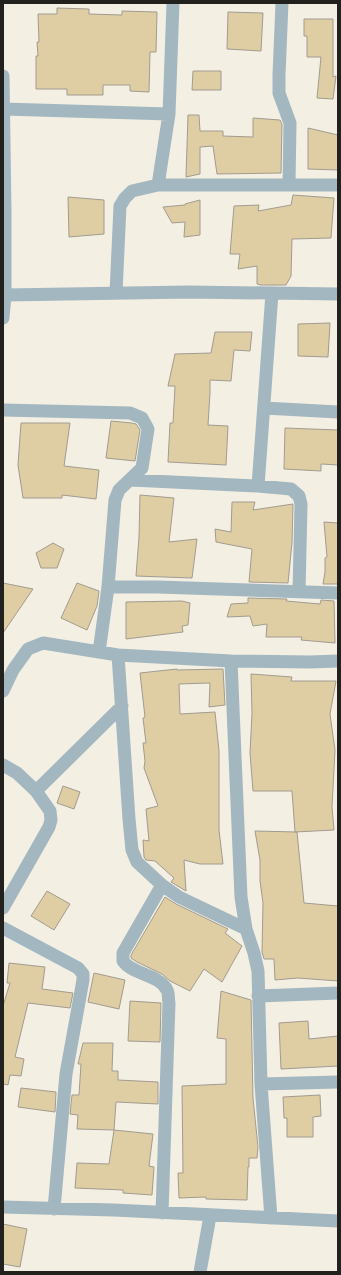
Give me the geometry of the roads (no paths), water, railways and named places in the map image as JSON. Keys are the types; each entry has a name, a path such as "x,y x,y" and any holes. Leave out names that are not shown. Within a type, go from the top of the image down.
{"street":[{"path":"158,185 169,114 173,3"},
{"path":"282,3 279,94 290,123 289,185"},
{"path":"3,76 5,211 5,295 3,318"},
{"path":"4,109 169,114"},
{"path":"116,293 120,206 132,191 158,185 338,185"},
{"path":"5,295 190,292 338,294"},
{"path":"258,486 272,294"},
{"path":"264,408 338,412"},
{"path":"3,410 130,413 142,418 148,429 142,468 119,490 115,500 108,587 99,652"},
{"path":"131,480 291,489 299,496 301,504 299,592"},
{"path":"108,587 158,587 338,593"},
{"path":"3,691 13,670 28,649 43,643 118,655 231,661 338,661"},
{"path":"118,655 132,850 137,862 162,885 179,897 246,929"},
{"path":"231,661 241,897 246,929 254,953 258,972 261,1084 272,1218"},
{"path":"36,791 122,706"},
{"path":"3,765 17,773 36,791 50,811 51,820 3,908"},
{"path":"162,885 123,953 123,961 127,967 159,982 167,990 169,1003 162,1213"},
{"path":"3,928 78,968 82,974 83,980 66,1074 54,1209"},
{"path":"258,996 338,993"},
{"path":"261,1084 338,1082"},
{"path":"3,1208 114,1210 210,1216 338,1221"},
{"path":"200,1272 210,1216"}]}
